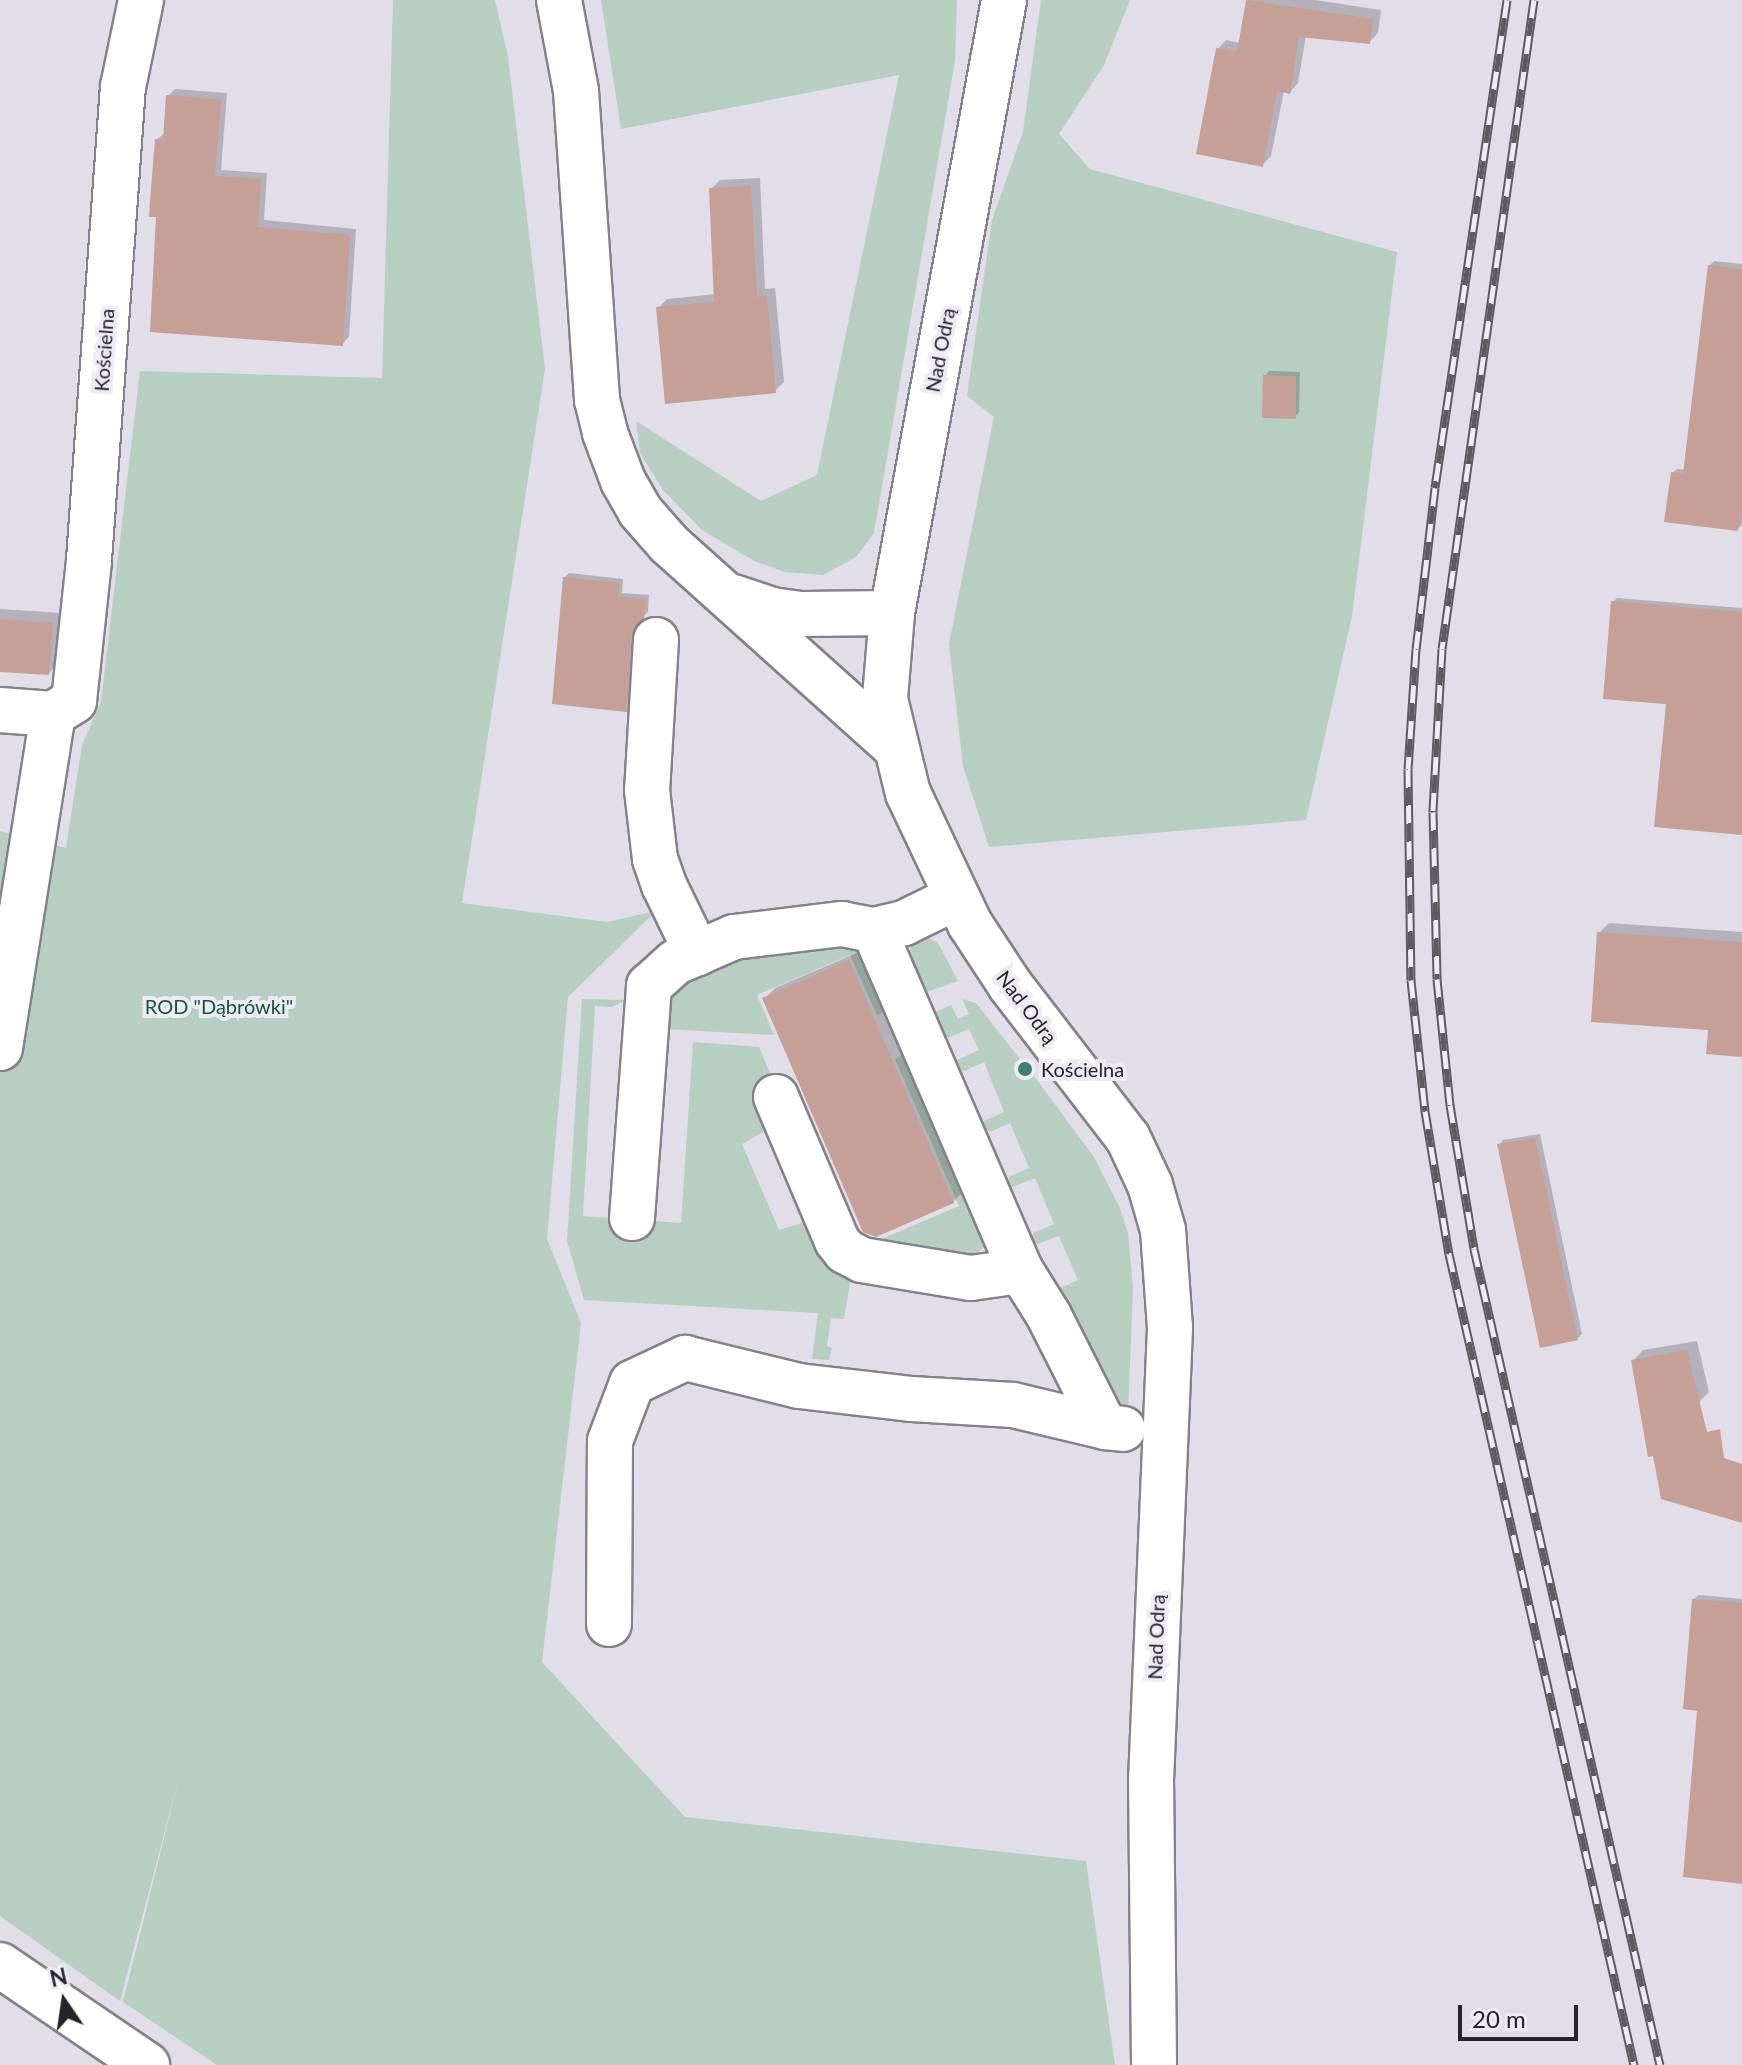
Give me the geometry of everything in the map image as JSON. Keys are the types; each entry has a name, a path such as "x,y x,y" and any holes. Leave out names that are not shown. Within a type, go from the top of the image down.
{"street":[{"name":"Kościelna","path":"0,1048 89,560 123,87 141,0"},
{"path":"559,0 576,91 595,384 605,433 623,481 640,511 669,544 894,746"},
{"name":"Nad Odrą","path":"1004,0 892,613 885,699 894,746 908,793 957,897 982,944 1010,985 1128,1138 1150,1185 1163,1230 1169,1282 1166,1431 1151,1777 1154,2065"},
{"path":"720,590 736,599 785,613 836,616 892,613"},
{"path":"656,640 647,790 655,859 697,953"},
{"path":"0,710 63,707"},
{"path":"632,1218 649,986 676,962 734,937 842,924 874,930 904,923 957,897"},
{"path":"874,930 1021,1271 1049,1316 1105,1427"},
{"path":"776,1097 837,1241 845,1251 862,1260 971,1278 1021,1271"},
{"path":"609,1624 610,1441 632,1383 685,1358 799,1386 912,1399 1013,1405 1105,1427 1166,1431"},
{"path":"0,1965 147,2065"}],"green space":[{"name":"ROD \"Dąbrówki\"","path":"393,0 495,0 508,57 545,369 462,903 607,922 656,911 568,997 547,1239 581,1323 542,1662 685,1817 1086,1861 1115,2065 217,2065 123,2002 180,1774 120,2001 0,1916 0,831 66,848 82,745 101,702 140,371 382,378"},
{"path":"601,0 957,0 955,61 874,533 856,557 823,575 785,572 754,561 702,530 663,490 640,453 636,421 761,501 817,475 899,75 621,129"},
{"path":"1041,0 1130,0 1104,65 1059,134 1090,169 1397,252 1352,616 1306,820 989,847 963,766 949,644 994,417 967,396 992,220 1023,132"},
{"path":"927,937 938,943 958,981 924,993 910,956 911,945 918,938"},
{"path":"847,942 862,950 889,1009 877,1015 850,955 757,995 774,1035 662,1029 668,996 684,982 741,958"},
{"path":"582,999 627,1000 612,1007 595,1006 583,1216 681,1223 693,1042 759,1047 775,1084 769,1129 742,1144 779,1230 808,1221 852,1271 844,1319 831,1318 827,1346 832,1348 829,1360 812,1359 818,1313 584,1300 567,1241"},
{"path":"962,999 976,1003 1020,1059 1015,1063 1027,1079 1034,1076 1094,1157 1120,1208 1128,1233 1133,1288 1128,1413 1118,1414 1054,1291 1078,1280 1059,1236 1037,1244 1031,1241 1033,1233 1054,1224 1035,1178 1010,1188 1007,1186 1009,1177 1029,1168 1010,1123 990,1132 982,1126 984,1121 1004,1112 984,1062 964,1071 957,1067 957,1060 979,1050 969,1029 947,1038 933,1013 951,1005 958,1019 969,1014"},
{"path":"909,1053 987,1240 984,1247 969,1260 867,1250 845,1213 850,1211 865,1246 959,1206 895,1059"}],"building":[{"path":"1246,0 1373,19 1370,44 1299,37 1290,94 1277,91 1263,167 1196,154 1216,48 1237,52"},
{"path":"166,95 221,100 215,176 261,179 258,227 350,235 343,346 150,332 156,217 149,217 150,201 155,139 163,140"},
{"path":"751,186 757,297 767,296 776,393 665,404 656,307 714,302 709,188"},
{"path":"1708,265 1742,269 1742,511 1738,531 1664,522 1671,472 1683,474"},
{"path":"1263,375 1296,376 1296,419 1262,418"},
{"path":"563,577 620,583 618,597 646,599 644,618 635,627 631,638 627,712 552,704"},
{"path":"1611,601 1742,612 1742,835 1654,827 1666,704 1603,699"},
{"path":"0,619 53,623 49,675 0,672"},
{"path":"1597,932 1742,942 1742,1057 1706,1054 1708,1030 1591,1022"},
{"path":"849,960 954,1203 876,1237 863,1232 762,998"},
{"path":"1535,1138 1578,1340 1540,1348 1497,1144"},
{"path":"1687,1350 1707,1432 1720,1429 1724,1458 1742,1464 1742,1523 1661,1499 1653,1456 1648,1457 1631,1360"},
{"path":"1692,1599 1742,1603 1742,1884 1683,1877 1697,1711 1683,1709"}],"railway":[{"path":"1507,0 1435,488 1416,649 1408,769 1411,980 1425,1111 1449,1254 1634,2065"},
{"path":"1534,0 1442,649 1433,812 1437,979 1450,1105 1474,1249 1660,2065"}],"place":[{"name":"Kościelna","path":"1025,1069"}]}
